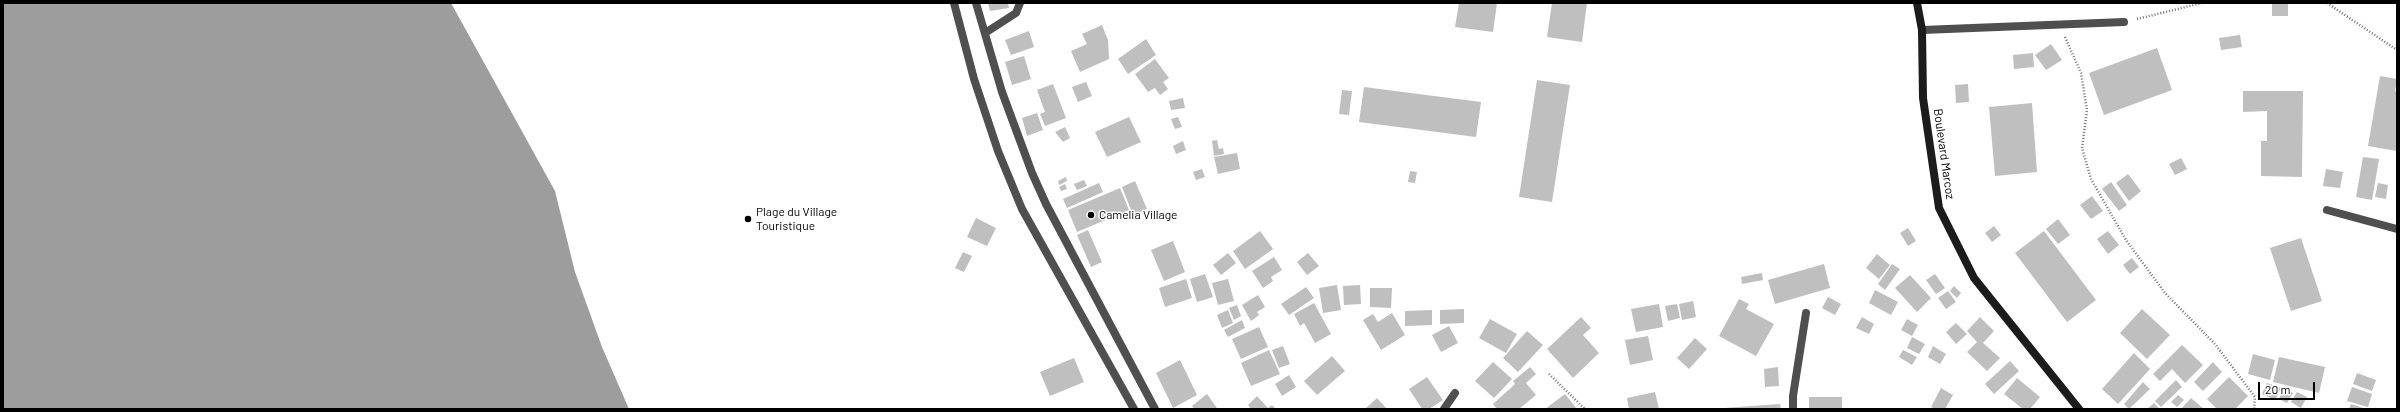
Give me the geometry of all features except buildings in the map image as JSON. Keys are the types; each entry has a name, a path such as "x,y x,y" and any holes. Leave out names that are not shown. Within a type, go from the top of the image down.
{"main road":[{"name":"Boulevard Marcoz","path":"1917,3 1922,30 1923,98 1940,208 1974,278 2079,409"}],"street":[{"path":"954,3 974,79 998,151 1022,209 1134,409"},
{"path":"976,3 1002,92 1035,179 1155,409"},
{"path":"985,33 1016,13 1020,3"},
{"path":"1922,30 2060,26 2124,22"},
{"path":"2326,210 2397,229"},
{"path":"1793,409 1793,396 1806,314"},
{"path":"1444,409 1454,393"}],"path":[{"path":"2124,22 2202,3"},
{"path":"2327,3 2397,50"},
{"path":"2060,26 2081,73 2087,110 2082,148 2091,179 2126,240 2165,293 2215,344 2255,397 2254,409"},
{"path":"1549,374 1585,409"}],"shaded area":[{"path":"3,3 451,3 555,191 575,272 602,347 629,409 3,409"}],"place":[{"name":"Camelia Village","path":"1091,215"},
{"name":"Plage du Village Touristique","path":"748,219"}]}
